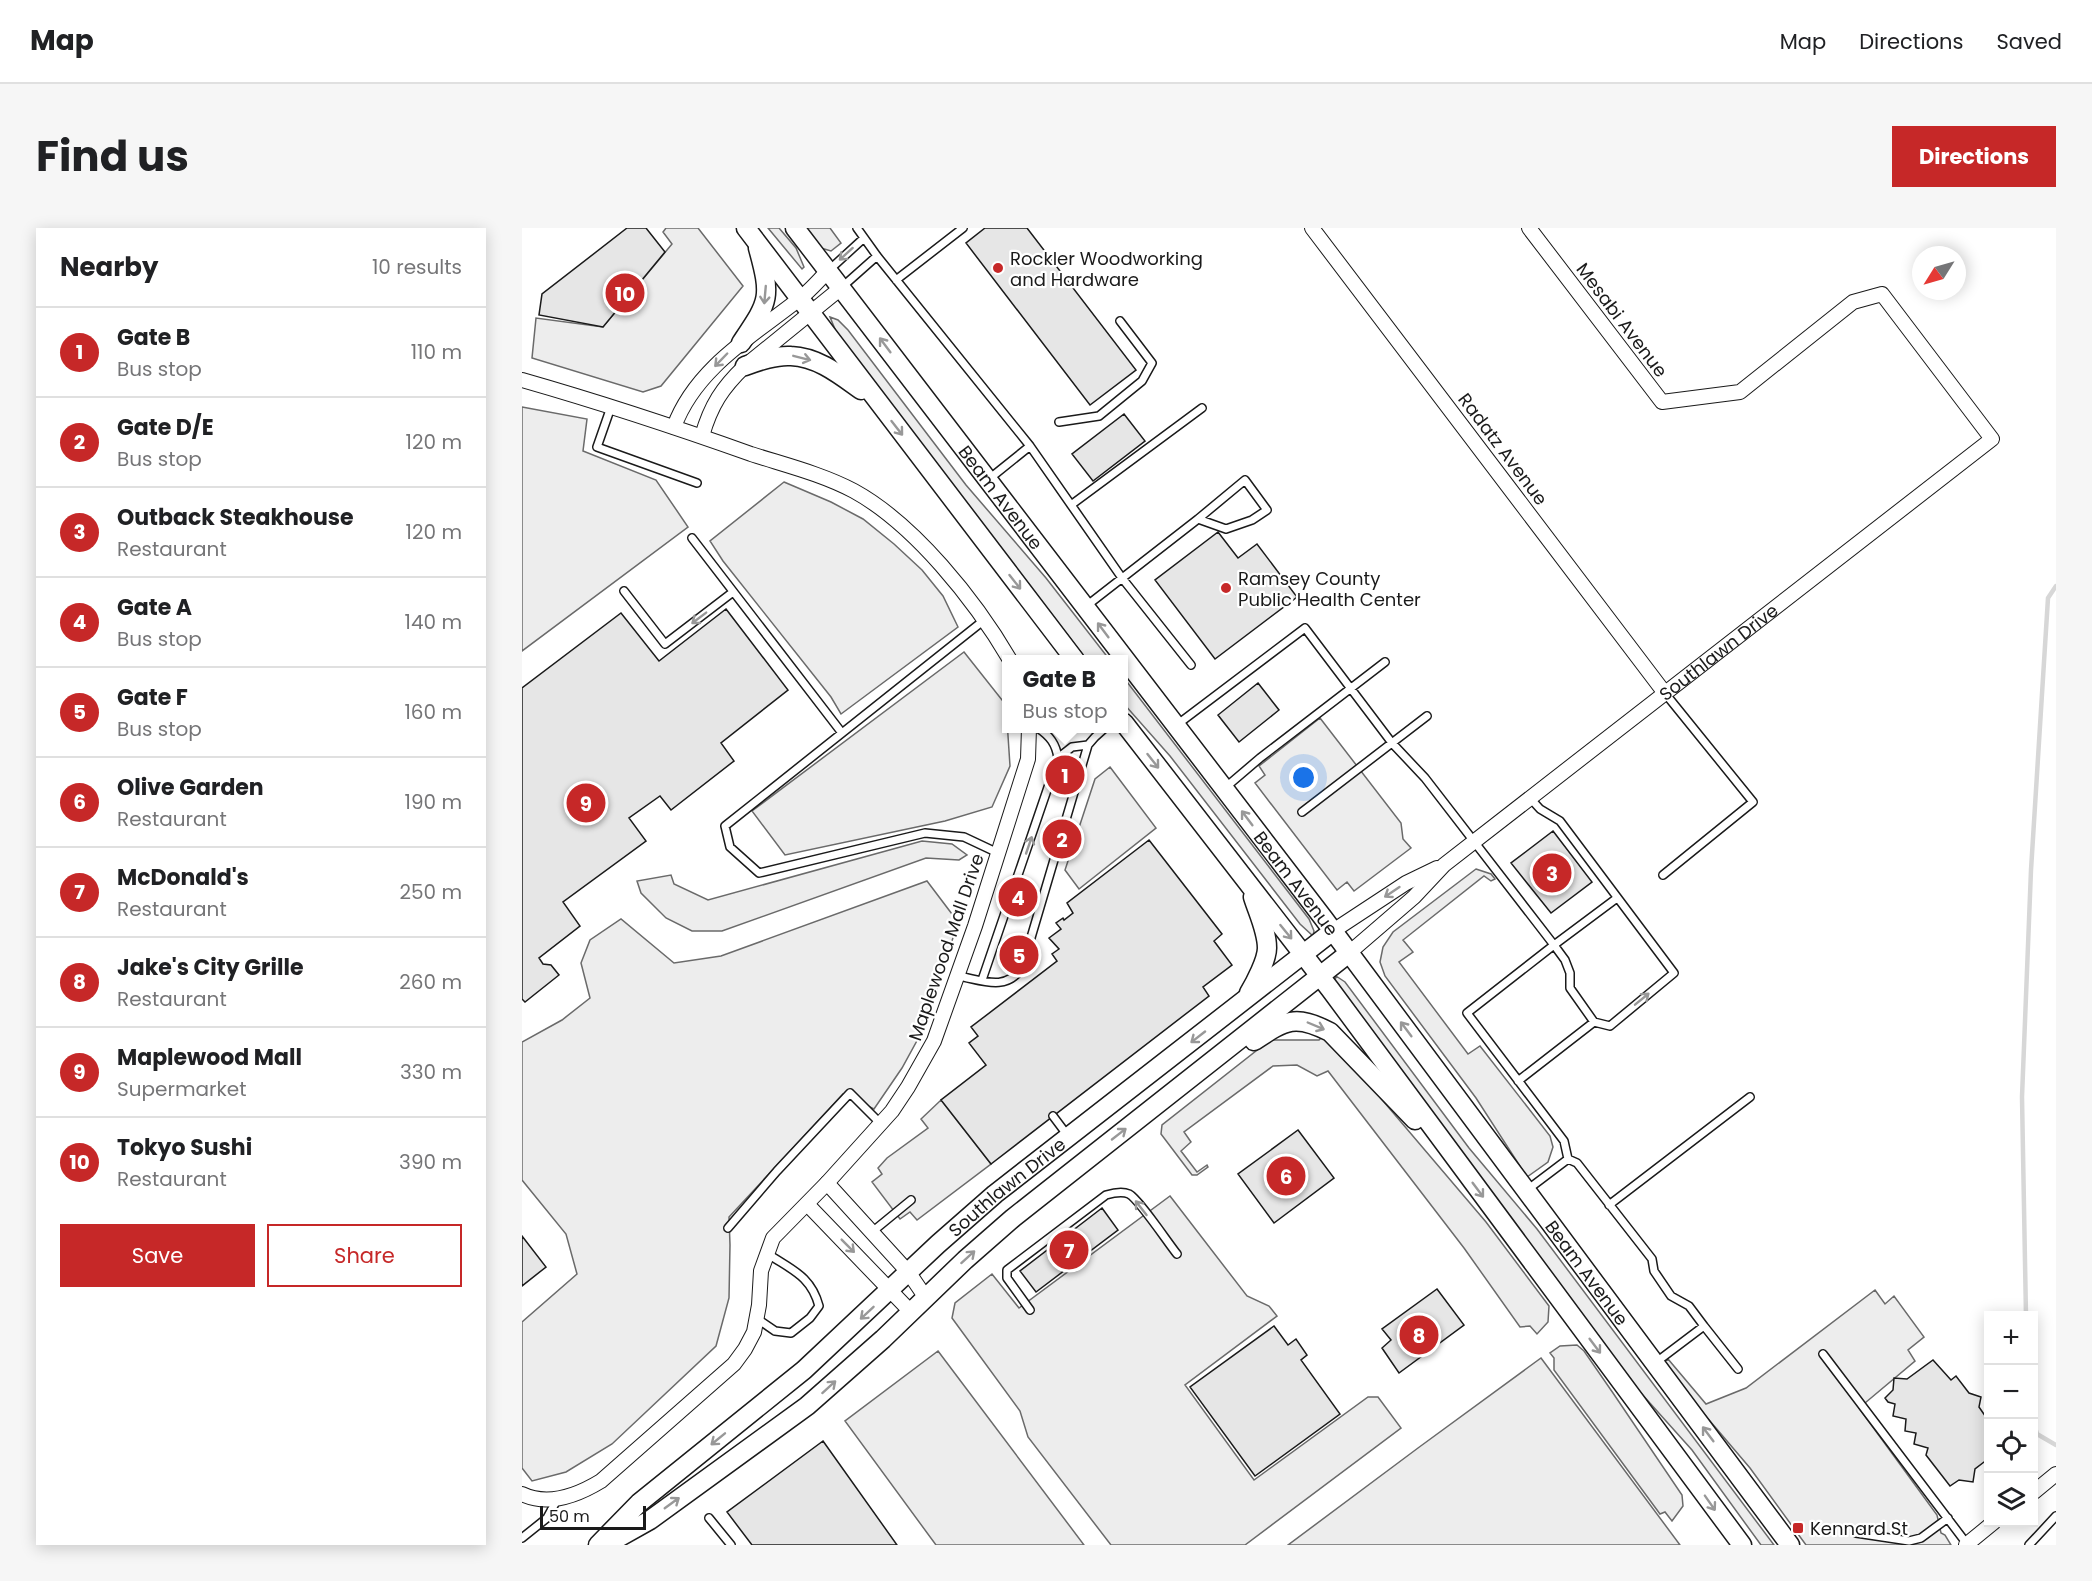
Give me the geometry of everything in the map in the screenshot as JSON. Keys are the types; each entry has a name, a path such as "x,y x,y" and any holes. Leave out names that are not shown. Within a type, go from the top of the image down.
{"street":[{"name":"Beam Avenue","path":"795,228 1122,655"},
{"name":"Radatz Avenue","path":"1312,228 1664,692"},
{"name":"Mesabi Avenue","path":"1529,228 1662,402 1740,392 1853,302 1882,294 1992,439"},
{"path":"751,234 1071,655"},
{"path":"741,344 764,309 767,292 764,269 751,234"},
{"path":"702,436 708,415 717,397 806,306 828,271"},
{"path":"674,427 681,408 698,385 726,355 806,306 841,288"},
{"path":"745,366 766,359 791,356 823,364 877,402"},
{"path":"522,380 702,436 831,481 857,493 878,507 915,538 944,570 1007,655"},
{"name":"Southlawn Drive","path":"605,1545 650,1520 807,1406 1013,1218 1349,953 1414,897 1444,865 1992,439"},
{"name":"Beam Avenue","path":"1128,663 1333,931 1790,1545"},
{"name":"Beam Avenue","path":"1128,728 1320,975 1742,1545"},
{"name":"Maplewood Mall Drive","path":"522,1494 548,1499 558,1498 583,1492 601,1481 734,1364 745,1349 754,1332 761,1271 773,1238 881,1124 926,1057 943,1019 958,976 1028,759 1029,733"},
{"name":"Southlawn Drive","path":"598,1545 639,1503 804,1370 995,1194 1070,1138 1333,931 1406,883 1444,865"},
{"path":"1244,1000 1256,982 1267,949 1250,887"},
{"path":"1190,1078 1274,1028 1299,1020 1314,1023 1330,1032 1462,1169"},
{"path":"827,1183 909,1273 926,1298"},
{"path":"807,1204 911,1312"},
{"path":"2038,1489 2056,1474"},
{"path":"1967,1544 1989,1527"}],"lane":[{"path":"857,228 1030,446 1122,578 1191,665"},
{"path":"896,280 963,228"},
{"path":"828,271 864,238"},
{"path":"841,288 877,256"},
{"path":"1059,422 1099,416 1142,381 1152,363 1120,321"},
{"path":"611,407 597,447 697,483"},
{"path":"1071,505 1202,408"},
{"path":"988,480 1030,446"},
{"path":"1085,607 1245,480 1267,510 1252,520 1226,529 1198,519"},
{"path":"692,538 842,734"},
{"path":"624,591 665,644 733,592"},
{"path":"983,621 725,826 730,847 759,873 925,833 964,837 998,853"},
{"path":"1176,726 1305,628 1392,743 1425,778 1565,960 1570,973 1570,988 1593,1022 1610,1026 1674,973 1560,821 1540,809 1529,797"},
{"path":"1224,788 1385,662"},
{"path":"1663,875 1753,802 1664,692"},
{"path":"1302,812 1427,716"},
{"path":"982,980 1058,758 1057,749 1049,736 1044,733"},
{"path":"958,976 1000,984 1010,980 1022,968 1089,745 1100,733"},
{"path":"1058,758 1072,747 1089,745"},
{"path":"1568,1159 1564,1141 1467,1013 1617,898"},
{"path":"1518,1081 1593,1022"},
{"path":"728,1228 850,1093 881,1124"},
{"path":"1609,1205 1750,1097"},
{"path":"1053,1116 1070,1138"},
{"path":"1526,1191 1568,1159"},
{"path":"1568,1159 1577,1163 1652,1259 1654,1271 1671,1296 1689,1305 1738,1369"},
{"path":"1030,1310 1007,1278 1007,1269 1106,1195 1116,1192 1129,1194 1140,1204 1176,1254"},
{"path":"872,1232 911,1200"},
{"path":"756,1318 775,1331 791,1333 810,1318 819,1306 815,1291 806,1280 766,1253"},
{"path":"1655,1363 1704,1326"},
{"path":"1823,1354 1967,1544"},
{"path":"522,1539 547,1518 558,1498"},
{"path":"2029,1545 2056,1516"},
{"path":"709,1518 730,1545"},
{"path":"1856,1533 1909,1541 1920,1538 1948,1518"}],"shaded area":[{"path":"666,228 698,228 743,286 661,386 643,392 532,358 536,318 603,327 672,244 663,232"},
{"path":"768,228 779,228 796,248 804,267 802,269"},
{"path":"805,228 830,228 841,243 831,251 821,248"},
{"path":"830,317 838,320 848,330 966,485 1046,578 1106,655 1083,655 837,334"},
{"path":"522,407 587,419 583,451 656,480 688,527 522,651"},
{"path":"784,482 831,502 863,519 894,544 922,570 943,596 958,627 841,714 831,697 723,561 710,541"},
{"path":"964,652 1002,700 1002,733 1008,733 1010,766 992,807 945,821 785,855 752,811"},
{"path":"1128,683 1309,919 1314,931 1313,936 1300,924 1170,756 1128,709"},
{"path":"1320,718 1401,823 1403,839 1411,848 1354,891 1347,882 1337,890 1255,783 1265,775 1259,766"},
{"path":"1110,767 1156,828 1079,889 1065,870 1095,779"},
{"path":"922,841 952,844 967,855 959,860 926,858 722,931 692,931 666,918 641,893 637,881 671,875 674,884 708,900"},
{"path":"1476,869 1491,874 1495,879 1491,881 1484,876 1403,940 1413,952 1399,962 1468,1054 1480,1046 1550,1136 1553,1147 1548,1162 1527,1177 1476,1098 1385,976 1380,962 1383,947 1393,932"},
{"path":"927,881 958,922 925,1026 902,1068 874,1109 843,1094 729,1217 729,1298 716,1346 612,1444 566,1472 532,1481 522,1468 522,1322 577,1274 566,1234 522,1180 522,1042 562,1020 590,998 581,963 590,940 621,919 674,963 721,956"},
{"path":"1336,976 1345,982 1469,1148 1537,1229 1774,1545 1761,1545 1692,1450 1614,1363 1335,981"},
{"path":"1323,1036 1333,1042 1486,1222 1549,1306 1548,1322 1537,1334 1530,1326 1520,1327 1464,1248 1328,1071 1317,1076 1297,1065 1273,1066 1184,1132 1191,1142 1181,1151 1197,1172 1207,1165 1208,1167 1197,1175 1192,1175 1161,1134 1162,1125 1270,1040 1319,1040"},
{"path":"941,1100 991,1164 917,1220 910,1212 900,1219 872,1182 882,1174 878,1168 887,1158 928,1128 921,1119"},
{"path":"1170,1196 1247,1296 1269,1306 1277,1316 1185,1385 1254,1480 1368,1397 1378,1397 1401,1428 1245,1545 1111,1545 1028,1437 1020,1411 952,1318 955,1303 992,1274 1019,1308"},
{"path":"1875,1290 1885,1304 1894,1296 1924,1337 1908,1350 1915,1361 1859,1408 1937,1515 1941,1533 1951,1545 1806,1545 1750,1468 1669,1373 1663,1362 1668,1359 1706,1404 1746,1388"},
{"path":"1577,1345 1584,1351 1682,1495 1683,1506 1672,1521 1665,1512 1660,1514 1554,1370 1554,1358 1550,1353 1560,1346"},
{"path":"938,1351 1084,1545 936,1545 845,1421"},
{"path":"1541,1358 1680,1545 1288,1545 1418,1448"}],"building":[{"path":"627,228 646,228 665,252 603,327 539,315 542,294"},
{"path":"985,228 1027,228 1136,370 1090,405 966,243"},
{"path":"1124,414 1145,441 1093,481 1072,454"},
{"name":"Ramsey County Public Health Center","path":"1218,532 1238,558 1257,544 1297,597 1215,659 1155,580"},
{"path":"726,609 788,690 721,743 734,761 671,810 660,796 629,818 646,841 563,902 580,926 539,958 543,964 551,965 559,975 525,1002 522,999 522,688 621,613 659,661"},
{"path":"1258,683 1279,710 1239,742 1218,715"},
{"path":"1553,831 1592,882 1551,913 1511,863"},
{"path":"1149,840 1222,934 1214,941 1232,965 1203,987 1209,996 991,1164 941,1100 986,1065 969,1043 978,1036 971,1027 1057,961 1052,954 1059,949 1049,938 1061,929 1056,923 1073,913 1067,903"},
{"path":"1298,1130 1334,1178 1274,1223 1238,1174"},
{"path":"1102,1208 1118,1230 1036,1292 1020,1271"},
{"path":"522,1236 546,1267 522,1286"},
{"path":"1437,1289 1464,1325 1399,1373 1382,1348 1391,1340 1382,1329"},
{"path":"1274,1326 1288,1345 1296,1339 1307,1355 1301,1360 1340,1414 1255,1476 1190,1387"},
{"path":"1933,1360 1951,1380 1956,1376 1969,1393 1981,1397 1979,1407 1984,1414 1984,1462 1975,1469 1973,1482 1959,1480 1950,1486 1926,1455 1928,1448 1914,1444 1916,1433 1905,1431 1906,1419 1893,1416 1895,1404 1888,1402 1885,1398 1893,1390 1894,1378 1907,1379"},
{"path":"823,1441 897,1545 752,1545 727,1512"}],"waterway":[{"path":"2026,1311 2022,1097 2031,870 2048,598 2056,586"},
{"path":"2038,1435 2056,1445"}],"place":[{"name":"Rockler Woodworking and Hardware","path":"998,268"},
{"name":"Tokyo Sushi","path":"625,293"},
{"name":"Ramsey County Public Health Center","path":"1226,588"},
{"name":"Gate B","path":"1065,775"},
{"name":"Maplewood Mall","path":"586,803"},
{"name":"Gate D/E","path":"1062,839"},
{"name":"Outback Steakhouse","path":"1552,873"},
{"name":"Gate A","path":"1018,897"},
{"name":"Gate F","path":"1019,955"},
{"name":"Olive Garden","path":"1286,1176"},
{"name":"McDonald's","path":"1069,1250"},
{"name":"Jake's City Grille","path":"1419,1335"},
{"name":"Kennard St","path":"1798,1528"}]}
